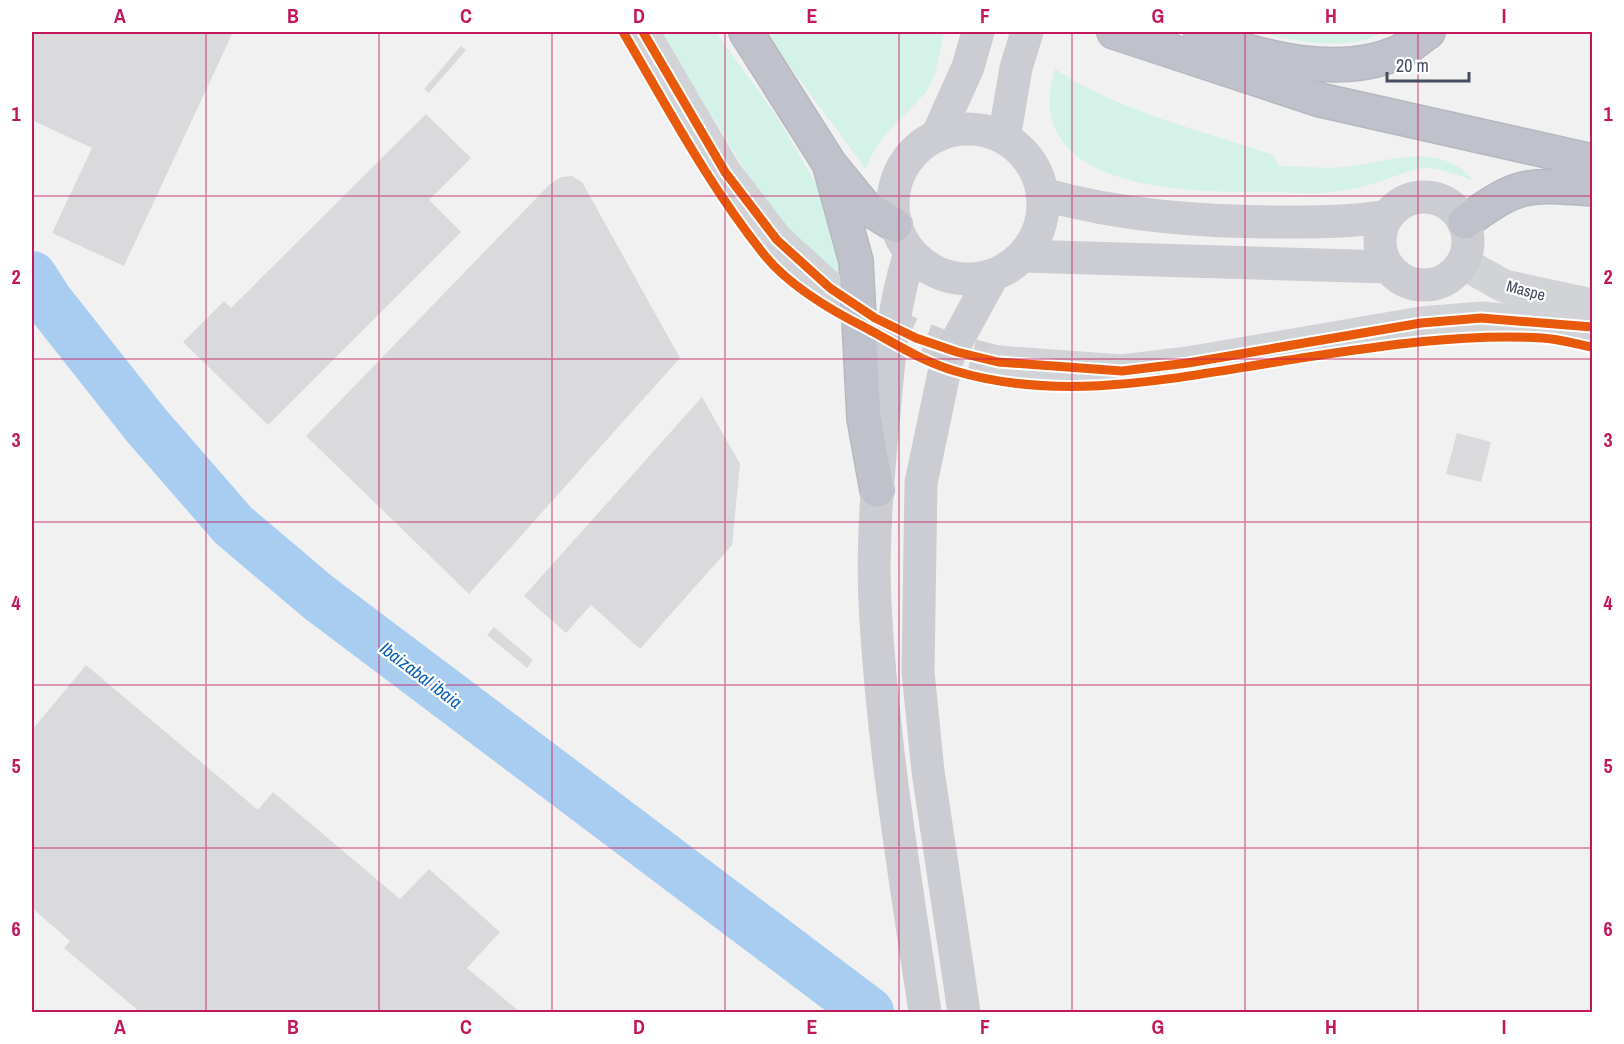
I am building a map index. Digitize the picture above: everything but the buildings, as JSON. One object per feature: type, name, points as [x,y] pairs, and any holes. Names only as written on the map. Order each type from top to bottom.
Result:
[{"type":"highway","points":[[746,32],[829,163],[864,206],[903,239]]},
{"type":"highway","points":[[1114,32],[1320,100],[1538,151],[1593,160]]},
{"type":"highway","points":[[1186,32],[1233,48],[1305,63],[1356,63],[1398,53],[1428,32]]},
{"type":"highway","points":[[829,163],[856,261],[864,418],[877,490]]},
{"type":"highway","points":[[1465,222],[1498,198],[1520,188],[1547,186],[1593,189]]},
{"type":"main road","points":[[937,136],[968,67],[978,32]]},
{"type":"main road","points":[[1004,138],[1016,68],[1027,32]]},
{"type":"main road","points":[[903,239],[927,267],[948,277],[971,279],[993,275],[1022,256],[1035,238],[1042,217],[1042,194],[1036,172],[1022,153],[1004,138],[982,131],[959,129],[937,136],[919,147],[900,173],[892,204],[903,239],[877,490],[875,603],[890,767],[925,1012]]},
{"type":"main road","points":[[1042,194],[1132,215],[1235,222],[1355,222],[1388,216]]},
{"type":"main road","points":[[1434,198],[1457,211],[1465,222],[1469,236],[1468,250],[1463,263],[1445,281],[1420,286],[1408,283],[1388,267],[1380,242],[1388,216],[1396,207],[1408,200],[1434,198]]},
{"type":"main road","points":[[1022,256],[1388,267]]},
{"type":"main road","points":[[964,1012],[939,842],[918,672],[921,483],[947,359],[993,275]]},
{"type":"street","points":[[644,32],[725,172],[777,240],[830,288]]},
{"type":"street","name":"Maspe","points":[[1463,263],[1504,286],[1593,304]]},
{"type":"street","points":[[998,362],[1122,371],[1188,363],[1421,323],[1481,318],[1593,327]]},
{"type":"green space","points":[[661,32],[716,32],[775,114],[824,197],[837,233],[841,279],[795,237],[757,190]]},
{"type":"green space","points":[[764,32],[944,32],[938,64],[929,87],[884,137],[866,169]]},
{"type":"green space","points":[[1253,32],[1383,32],[1368,39],[1336,44],[1302,41]]},
{"type":"green space","points":[[1055,69],[1080,84],[1134,109],[1273,155],[1279,166],[1337,168],[1395,158],[1429,157],[1445,160],[1460,168],[1473,180],[1440,170],[1424,168],[1354,189],[1307,193],[1194,190],[1154,185],[1117,176],[1084,161],[1061,139],[1050,109]]},
{"type":"waterway","name":"Ibaizabal ibaia","points":[[32,276],[48,301],[146,425],[233,525],[318,597],[869,1012]]},
{"type":"tunnel","points":[[839,294],[915,336],[998,362]]},
{"type":"cycle path","points":[[623,32],[708,176],[746,231],[776,268],[827,307],[910,352],[955,371],[995,380],[1036,385],[1077,386],[1159,380],[1346,351],[1444,340],[1542,338],[1592,347]]},
{"type":"cycle path","points":[[643,32],[725,172],[777,240],[830,288],[875,318],[916,338],[957,352],[998,362],[1122,371],[1188,363],[1421,323],[1481,318],[1592,327]]}]
